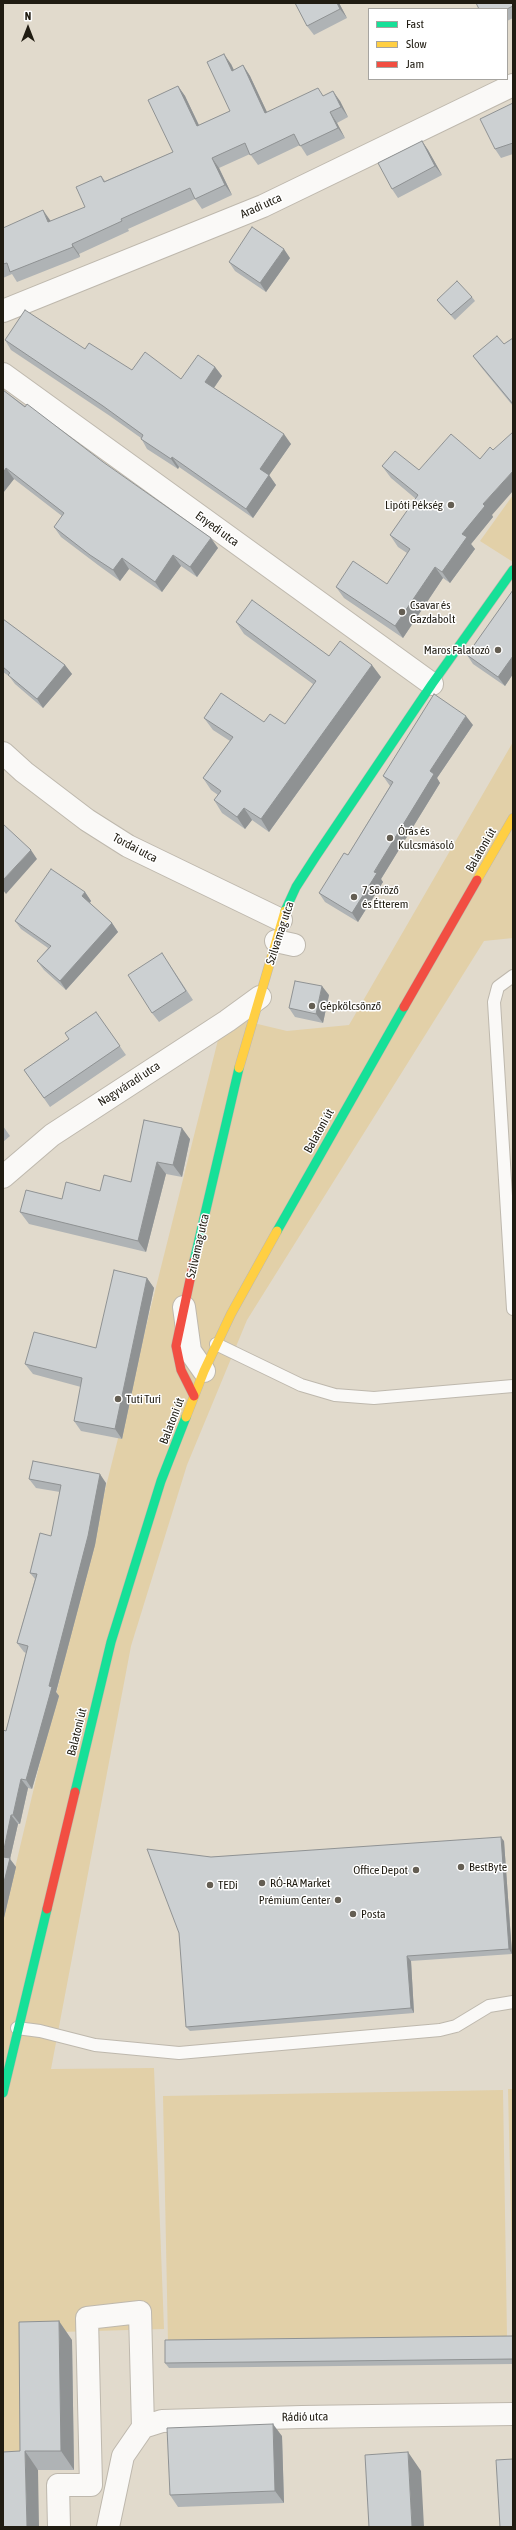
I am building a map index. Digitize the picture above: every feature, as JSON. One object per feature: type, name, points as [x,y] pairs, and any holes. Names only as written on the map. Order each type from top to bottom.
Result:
[{"type":"main road","name":"Szilvamag utca","points":[[194,1396],[181,1370],[176,1346],[240,1067],[260,997],[285,943],[282,920],[296,887],[432,684],[513,570]]},
{"type":"main road","name":"Balatoni út","points":[[3,2093],[17,2028],[111,1642],[161,1481],[204,1371],[216,1344],[347,1106],[513,818]]},
{"type":"street","name":"Aradi utca","points":[[3,311],[263,206],[513,85]]},
{"type":"street","name":"Enyedi utca","points":[[3,374],[432,684]]},
{"type":"street","name":"Tordai utca","points":[[3,753],[24,772],[87,820],[128,846],[282,920]]},
{"type":"street","name":"Nagyváradi utca","points":[[3,1177],[52,1135],[227,1021],[260,997]]},
{"type":"street","name":"Szilvamag utca","points":[[184,1306],[190,1351],[204,1371]]},
{"type":"street","points":[[58,2527],[58,2485],[91,2485],[87,2318],[140,2312],[143,2427],[133,2438],[120,2464],[108,2527]]},
{"type":"street","name":"Rádió utca","points":[[143,2427],[168,2420],[513,2414]]},
{"type":"street","points":[[90,2473],[120,2464]]},
{"type":"lane","points":[[513,976],[498,987],[494,1002],[513,1309]]},
{"type":"lane","points":[[216,1344],[301,1385],[335,1394],[374,1398],[513,1386]]},
{"type":"lane","points":[[17,2028],[40,2031],[95,2045],[179,2053],[440,2030],[456,2026],[489,2006],[513,2002]]},
{"type":"shaded area","points":[[513,495],[513,562],[480,541]]},
{"type":"shaded area","points":[[513,742],[513,938],[484,941],[247,1320],[187,1465],[131,1646],[51,2069],[154,2068],[164,2329],[25,2333],[26,2463],[3,2464],[3,1919],[92,1542],[224,1016],[287,1031],[349,1025]]},
{"type":"shaded area","points":[[508,2089],[513,2089],[513,2302]]},
{"type":"shaded area","points":[[503,2090],[507,2336],[168,2343],[163,2096]]},
{"type":"building","points":[[295,3],[337,3],[340,9],[307,26]]},
{"type":"building","points":[[476,3],[513,3],[513,6],[508,8],[478,8]]},
{"type":"building","points":[[224,54],[232,71],[243,65],[265,113],[318,88],[323,96],[333,91],[341,107],[330,112],[338,128],[300,146],[294,134],[250,155],[245,143],[212,158],[225,185],[195,199],[190,188],[121,219],[122,221],[72,244],[73,247],[10,272],[7,263],[3,264],[3,228],[43,210],[48,222],[85,207],[76,187],[101,176],[104,182],[173,152],[148,100],[178,86],[197,126],[230,111],[207,62]]},
{"type":"building","points":[[513,103],[513,143],[495,149],[480,119]]},
{"type":"building","points":[[422,141],[435,166],[392,189],[378,163]]},
{"type":"building","points":[[252,227],[284,249],[260,283],[229,262]]},
{"type":"building","points":[[457,281],[472,297],[451,315],[437,300]]},
{"type":"building","points":[[25,310],[85,349],[89,343],[132,370],[145,352],[181,379],[198,355],[215,367],[205,382],[284,434],[260,469],[269,475],[246,509],[172,457],[171,459],[141,439],[143,435],[103,406],[5,340]]},
{"type":"building","points":[[497,336],[504,344],[513,338],[513,404],[473,356]]},
{"type":"building","points":[[3,390],[25,407],[27,404],[103,462],[211,538],[190,567],[173,555],[155,582],[122,558],[113,570],[90,555],[54,527],[64,513],[6,468],[3,473]]},
{"type":"building","points":[[513,432],[513,471],[483,504],[485,506],[462,534],[467,537],[442,572],[435,567],[395,626],[336,587],[353,561],[387,584],[410,549],[390,535],[418,495],[382,466],[395,451],[419,470],[451,434],[480,459],[490,447],[493,450]]},
{"type":"building","points":[[513,590],[513,656],[498,677],[467,655]]},
{"type":"building","points":[[252,600],[329,656],[340,641],[372,665],[261,819],[244,808],[237,817],[214,800],[221,791],[203,778],[233,737],[204,718],[221,693],[264,722],[270,714],[285,724],[316,681],[236,622]]},
{"type":"building","points":[[3,619],[65,665],[37,699],[8,675],[10,673],[3,667]]},
{"type":"building","points":[[434,694],[466,716],[430,771],[434,774],[374,872],[377,873],[352,913],[319,893],[344,853],[348,855],[393,782],[383,776]]},
{"type":"building","points":[[3,824],[31,850],[3,880]]},
{"type":"building","points":[[51,869],[85,892],[82,896],[112,923],[60,981],[37,961],[51,946],[15,921]]},
{"type":"building","points":[[162,953],[186,991],[152,1013],[128,975]]},
{"type":"building","points":[[295,981],[322,986],[316,1014],[289,1008]]},
{"type":"building","points":[[96,1012],[120,1046],[44,1098],[24,1070],[69,1039],[65,1033]]},
{"type":"building","points":[[144,1120],[182,1128],[173,1165],[157,1162],[138,1241],[20,1212],[26,1190],[62,1199],[66,1182],[100,1191],[104,1175],[131,1182]]},
{"type":"building","points":[[114,1270],[147,1278],[115,1429],[74,1421],[82,1378],[25,1364],[34,1332],[96,1348]]},
{"type":"building","points":[[33,1461],[100,1474],[88,1536],[49,1686],[52,1687],[26,1780],[21,1779],[13,1815],[11,1815],[3,1854],[3,1730],[6,1731],[28,1646],[17,1643],[37,1574],[30,1573],[40,1533],[51,1536],[61,1485],[29,1479]]},
{"type":"building","name":"Prémium Center","points":[[501,1837],[509,1949],[407,1956],[411,2008],[186,2027],[179,1933],[147,1849],[211,1857]]},
{"type":"building","points":[[3,1857],[10,1858],[3,1886]]},
{"type":"building","points":[[59,2321],[61,2451],[25,2451],[27,2527],[3,2527],[3,2452],[20,2451],[19,2322]]},
{"type":"building","points":[[513,2336],[513,2359],[165,2363],[165,2340]]},
{"type":"building","points":[[273,2424],[275,2491],[170,2495],[167,2428]]},
{"type":"building","points":[[408,2452],[412,2527],[369,2527],[365,2455]]},
{"type":"building","points":[[513,2459],[513,2527],[500,2527],[496,2460]]},
{"type":"traffic: fast","points":[[285,911],[296,887],[316,856],[432,684],[513,570]]},
{"type":"traffic: fast","points":[[277,1231],[404,1007]]},
{"type":"traffic: fast","points":[[194,1261],[239,1068]]},
{"type":"traffic: fast","points":[[75,1792],[111,1642],[161,1481],[186,1417]]},
{"type":"traffic: fast","points":[[3,2093],[47,1909]]},
{"type":"traffic: slow","points":[[477,880],[513,818]]},
{"type":"traffic: slow","points":[[239,1068],[285,911]]},
{"type":"traffic: slow","points":[[186,1417],[204,1371],[231,1314],[277,1231]]},
{"type":"traffic: jam","points":[[404,1007],[477,880]]},
{"type":"traffic: jam","points":[[194,1261],[176,1346],[181,1370],[194,1396]]},
{"type":"traffic: jam","points":[[47,1909],[75,1792]]},
{"type":"place","name":"Lipóti Pékség","points":[[451,505]]},
{"type":"place","name":"Csavar és Gazdabolt","points":[[402,612]]},
{"type":"place","name":"Maros Falatozó","points":[[498,650]]},
{"type":"place","name":"Órás és Kulcsmásoló","points":[[390,838]]},
{"type":"place","name":"7 Söröző és Étterem","points":[[354,897]]},
{"type":"place","name":"Gépkölcsönző","points":[[312,1006]]},
{"type":"place","name":"Tuti Turi","points":[[118,1399]]},
{"type":"place","name":"BestByte","points":[[461,1867]]},
{"type":"place","name":"Office Depot","points":[[416,1870]]},
{"type":"place","name":"RÓ-RA Market","points":[[262,1883]]},
{"type":"place","name":"TEDi","points":[[210,1885]]},
{"type":"place","name":"Prémium Center","points":[[338,1900]]},
{"type":"place","name":"Posta","points":[[353,1914]]}]
